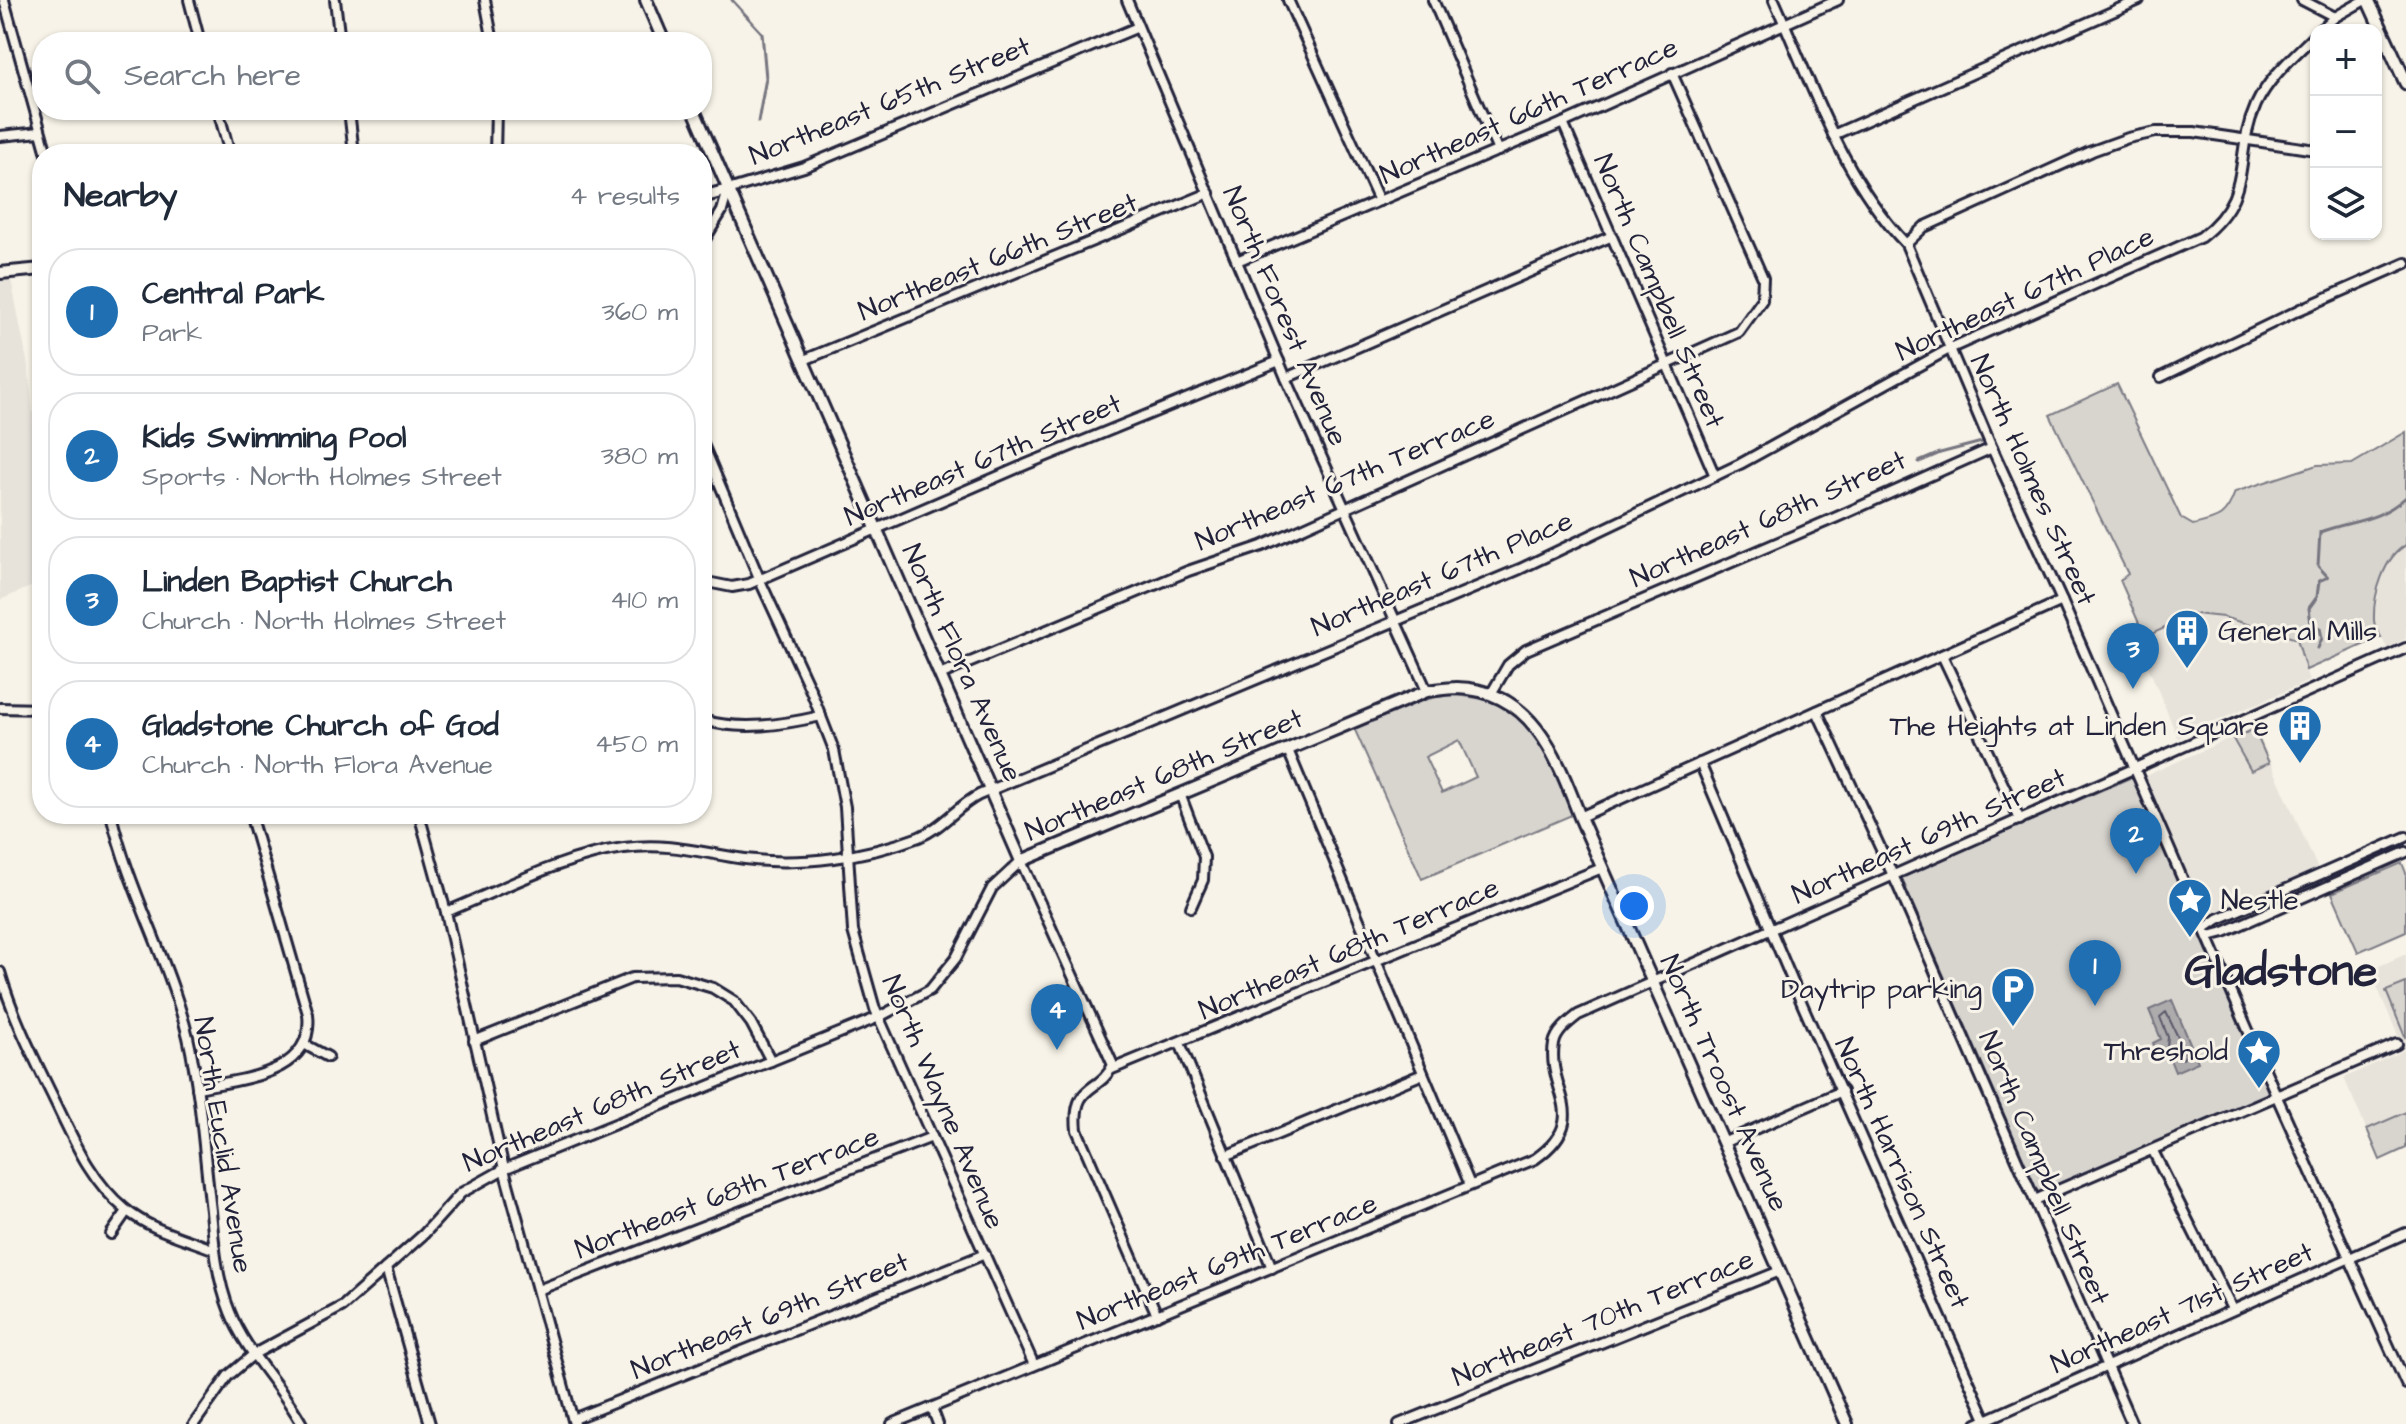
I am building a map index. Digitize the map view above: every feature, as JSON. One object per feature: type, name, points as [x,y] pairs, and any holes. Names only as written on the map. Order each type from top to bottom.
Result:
[{"type":"main road","points":[[2367,0],[2406,83]]},
{"type":"street","points":[[4,0],[32,103]]},
{"type":"street","points":[[189,0],[197,32]]},
{"type":"street","points":[[335,0],[339,32]]},
{"type":"street","points":[[485,0],[491,32]]},
{"type":"street","points":[[646,0],[660,32]]},
{"type":"street","name":"North Forest Avenue","points":[[1127,0],[1286,378],[1427,691]]},
{"type":"street","points":[[1288,0],[1379,201]]},
{"type":"street","points":[[1433,0],[1498,151]]},
{"type":"street","name":"North Holmes Street","points":[[1774,0],[1856,180],[1906,244],[1992,448],[2406,1384]]},
{"type":"street","name":"Northeast 66th Terrace","points":[[1237,261],[1563,123],[1838,0]]},
{"type":"street","points":[[1833,135],[2139,0]]},
{"type":"street","points":[[2302,0],[2335,17]]},
{"type":"street","name":"Northeast 67th Place","points":[[2327,24],[2367,0]]},
{"type":"street","name":"Northeast 65th Street","points":[[712,194],[804,167],[1138,27]]},
{"type":"street","name":"Northeast 67th Place","points":[[446,912],[561,865],[625,848],[671,846],[746,859],[790,862],[848,855],[919,837],[969,800],[1520,569],[1715,476],[1951,348],[2201,237],[2219,224],[2237,193],[2251,120],[2261,95],[2310,40]]},
{"type":"street","name":"Northeast 67th Terrace","points":[[942,674],[1188,571],[1262,546],[1734,336],[1757,311],[1762,300],[1763,278],[1672,73]]},
{"type":"street","points":[[37,120],[44,144]]},
{"type":"street","points":[[221,120],[227,144]]},
{"type":"street","points":[[350,120],[353,144]]},
{"type":"street","points":[[495,144],[496,120]]},
{"type":"street","name":"North Flora Avenue","points":[[698,120],[708,144]]},
{"type":"street","name":"North Campbell Street","points":[[1563,123],[1715,476]]},
{"type":"street","points":[[1906,244],[1924,227],[2092,151],[2128,138],[2175,131],[2310,149]]},
{"type":"street","points":[[0,136],[40,132]]},
{"type":"street","name":"North Flora Avenue","points":[[712,152],[1113,1065],[1112,1069]]},
{"type":"street","points":[[712,228],[722,211],[728,190]]},
{"type":"street","name":"Northeast 66th Street","points":[[804,360],[1209,193]]},
{"type":"street","points":[[1286,378],[1610,237]]},
{"type":"street","points":[[2161,377],[2299,310],[2406,263]]},
{"type":"street","points":[[0,273],[32,270]]},
{"type":"street","name":"Northeast 67th Street","points":[[712,583],[738,587],[1279,361]]},
{"type":"street","name":"Northeast 68th Street","points":[[194,1424],[228,1376],[254,1354],[343,1306],[424,1234],[461,1193],[504,1169],[879,1017],[930,990],[956,958],[992,888],[1021,861],[1427,691],[1458,688],[1491,694],[1508,665],[1526,650],[1992,448]]},
{"type":"street","name":"North Wayne Avenue","points":[[712,465],[821,716],[839,768],[853,931],[866,984],[1034,1365]]},
{"type":"street","points":[[1580,817],[2062,601]]},
{"type":"street","name":"Northeast 69th Street","points":[[1563,1123],[1564,1105],[1555,1040],[1578,1015],[2406,648]]},
{"type":"street","points":[[1942,655],[2020,820]]},
{"type":"street","name":"North Troost Avenue","points":[[1491,694],[1509,702],[1542,734],[1557,760],[1847,1424]]},
{"type":"street","points":[[0,708],[32,709]]},
{"type":"street","name":"North Campbell Street","points":[[1817,711],[1893,875],[2132,1424]]},
{"type":"street","points":[[712,722],[751,726],[821,716]]},
{"type":"street","points":[[1288,750],[1470,1185]]},
{"type":"street","name":"North Harrison Street","points":[[1700,763],[1987,1422]]},
{"type":"street","points":[[1180,794],[1204,857],[1203,880],[1191,907]]},
{"type":"street","name":"North Euclid Avenue","points":[[114,824],[122,855],[180,1008],[197,1088],[215,1250],[230,1312],[254,1354],[302,1424]]},
{"type":"street","points":[[197,1088],[271,1071],[294,1059],[308,1033],[308,1014],[253,824]]},
{"type":"street","points":[[422,824],[446,912],[504,1169],[573,1422]]},
{"type":"street","points":[[2207,932],[2218,919],[2406,837]]},
{"type":"street","points":[[2207,932],[2224,932],[2406,852]]},
{"type":"street","name":"Northeast 68th Terrace","points":[[1112,1069],[1602,868]]},
{"type":"street","points":[[0,972],[16,1020],[81,1154],[108,1193],[127,1211],[161,1229],[215,1250]]},
{"type":"street","points":[[474,1041],[632,978],[676,977],[700,983],[734,1001],[751,1023],[771,1061]]},
{"type":"street","points":[[1180,1043],[1272,1268]]},
{"type":"street","points":[[304,1044],[328,1057]]},
{"type":"street","points":[[2035,1200],[2397,1044]]},
{"type":"street","points":[[1112,1069],[1079,1101],[1077,1130],[1157,1315]]},
{"type":"street","points":[[1225,1156],[1423,1074]]},
{"type":"street","points":[[1725,1142],[1842,1091]]},
{"type":"street","name":"Northeast 69th Terrace","points":[[892,1424],[1535,1159],[1550,1146],[1563,1123]]},
{"type":"street","name":"Northeast 68th Terrace","points":[[538,1290],[932,1137]]},
{"type":"street","points":[[2153,1151],[2232,1309]]},
{"type":"street","points":[[111,1234],[127,1211]]},
{"type":"street","name":"Northeast 71st Street","points":[[1977,1424],[2406,1233]]},
{"type":"street","name":"Northeast 69th Street","points":[[573,1422],[985,1254]]},
{"type":"street","points":[[386,1268],[430,1424]]},
{"type":"street","name":"Northeast 70th Terrace","points":[[1399,1424],[1780,1271]]},
{"type":"street","points":[[932,1408],[938,1424]]},
{"type":"shaded area","points":[[11,279],[29,371],[32,405],[32,586],[0,600],[0,280]]},
{"type":"shaded area","points":[[2117,384],[2181,518],[2193,525],[2220,516],[2235,492],[2317,465],[2352,464],[2406,432],[2406,545],[2386,567],[2375,599],[2375,627],[2381,637],[2306,670],[2297,639],[2223,617],[2195,614],[2145,637],[2120,580],[2128,574],[2050,415]]},
{"type":"shaded area","points":[[2406,545],[2406,639],[2387,648],[2373,622],[2381,578],[2397,550]]},
{"type":"shaded area","points":[[2195,614],[2223,617],[2297,640],[2309,681],[2178,738],[2137,640]]},
{"type":"shaded area","points":[[1458,695],[1489,701],[1521,720],[1543,748],[1574,814],[1422,879],[1354,728],[1405,706]],"holes":[[[1459,740],[1476,777],[1442,793],[1425,757]]]},
{"type":"shaded area","points":[[2255,727],[2318,869],[2210,917],[2204,914],[2145,776]]},
{"type":"shaded area","points":[[2254,729],[2269,763],[2251,771],[2233,739]]},
{"type":"shaded area","points":[[2132,777],[2269,1094],[2039,1195],[1901,877]]},
{"type":"shaded area","points":[[2406,841],[2406,848],[2326,881],[2325,876]]},
{"type":"shaded area","points":[[2402,863],[2406,873],[2406,931],[2358,952],[2332,893]]},
{"type":"shaded area","points":[[2406,954],[2406,1148],[2380,1160],[2344,1078],[2404,1050],[2370,970]]},
{"type":"shaded area","points":[[2406,983],[2406,1036],[2405,1037],[2386,991]]},
{"type":"shaded area","points":[[2406,1112],[2406,1148],[2380,1160],[2367,1129]]},
{"type":"water","points":[[2172,1000],[2198,1062],[2175,1072],[2169,1057],[2160,1060],[2153,1043],[2161,1039],[2149,1010]]},
{"type":"waterway","points":[[732,0],[762,33],[766,78],[758,122]]},
{"type":"waterway","points":[[1919,462],[1982,442]]},
{"type":"waterway","points":[[2318,648],[2322,638],[2320,628],[2311,624],[2309,608],[2317,597],[2319,581],[2328,577],[2318,566],[2320,532],[2375,516],[2406,497]]},
{"type":"place","name":"General Mills","points":[[2187,670]]},
{"type":"place","name":"Linden Baptist Church","points":[[2133,689]]},
{"type":"place","name":"The Heights at Linden Square","points":[[2300,765]]},
{"type":"place","name":"Kids Swimming Pool","points":[[2136,874]]},
{"type":"place","name":"Nestle","points":[[2190,939]]},
{"type":"place","name":"Central Park","points":[[2095,1006]]},
{"type":"place","name":"Daytrip parking","points":[[2013,1028]]},
{"type":"place","name":"Gladstone Church of God","points":[[1057,1050]]},
{"type":"place","name":"Threshold","points":[[2259,1090]]},
{"type":"district","name":"Gladstone","points":[[2281,972]]}]
